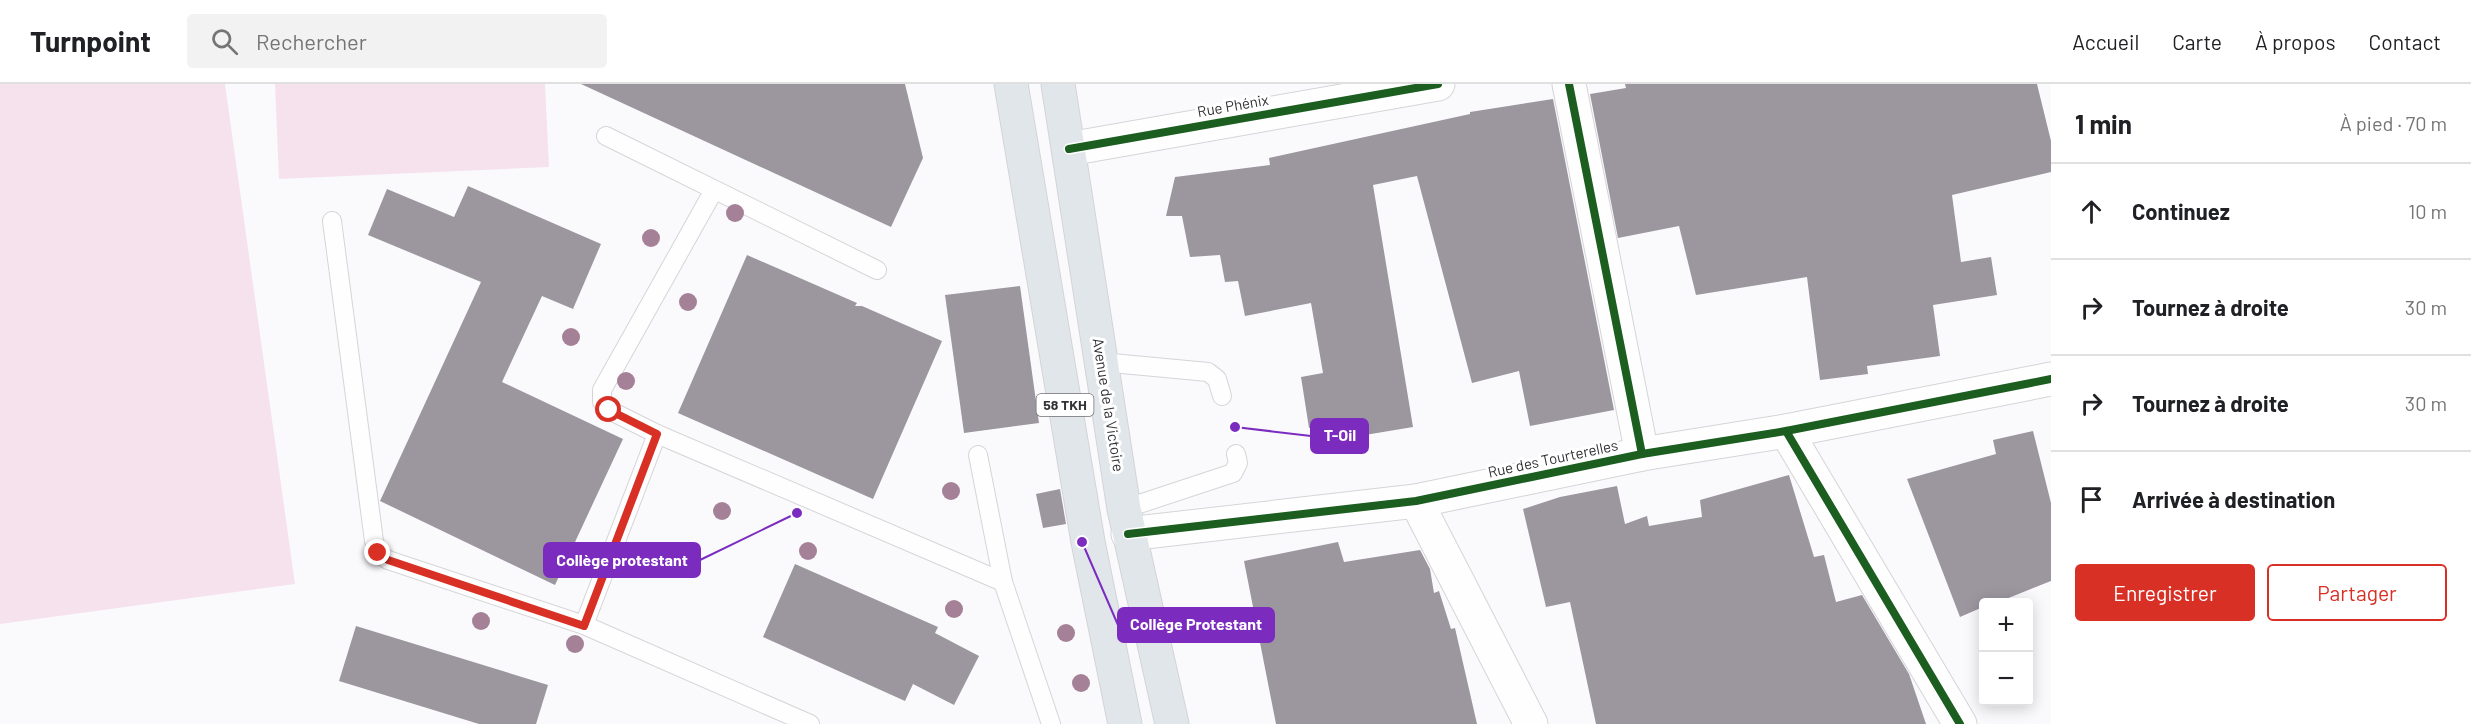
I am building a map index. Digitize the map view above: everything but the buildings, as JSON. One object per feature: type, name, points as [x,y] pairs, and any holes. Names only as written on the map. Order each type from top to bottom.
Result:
[{"type":"highway","name":"58 TKH","points":[[1011,84],[1088,542],[1125,724]]},
{"type":"highway","name":"Avenue de la Victoire","points":[[1058,84],[1126,522],[1172,724]]},
{"type":"street","name":"Rue Phénix","points":[[1069,149],[1438,84]]},
{"type":"street","points":[[1569,84],[1642,454]]},
{"type":"street","name":"Rue des Tourterelles","points":[[1126,522],[1416,501],[1642,454],[1786,430],[2051,379]]},
{"type":"street","points":[[1786,430],[1960,724]]},
{"type":"street","points":[[1416,501],[1532,724]]},
{"type":"lane","points":[[606,136],[877,270]]},
{"type":"lane","points":[[714,190],[602,390],[602,402],[609,410],[657,434],[1003,582]]},
{"type":"lane","points":[[332,221],[374,541],[378,553],[388,560],[584,626],[810,724]]},
{"type":"lane","points":[[1101,362],[1208,372],[1217,379],[1222,396]]},
{"type":"lane","points":[[584,626],[657,434]]},
{"type":"lane","points":[[1126,522],[1233,473],[1238,463],[1236,454]]},
{"type":"lane","points":[[978,455],[1003,582],[1051,724]]},
{"type":"shaded area","points":[[0,84],[225,84],[295,584],[0,624]]},
{"type":"shaded area","points":[[275,84],[545,84],[549,167],[279,179]]},
{"type":"cycle path","points":[[1069,149],[1438,84]]},
{"type":"cycle path","points":[[1569,84],[1642,454]]},
{"type":"cycle path","points":[[1128,534],[1416,501],[1642,454],[1786,431],[2051,379]]},
{"type":"cycle path","points":[[1786,431],[1960,724]]},
{"type":"place","name":"T-Oil","points":[[1235,427]]},
{"type":"place","name":"Collège protestant","points":[[797,513]]},
{"type":"place","name":"Collège Protestant","points":[[1082,542]]},
{"type":"route","points":[[378,553],[388,560],[584,626],[657,434],[609,410]]}]
